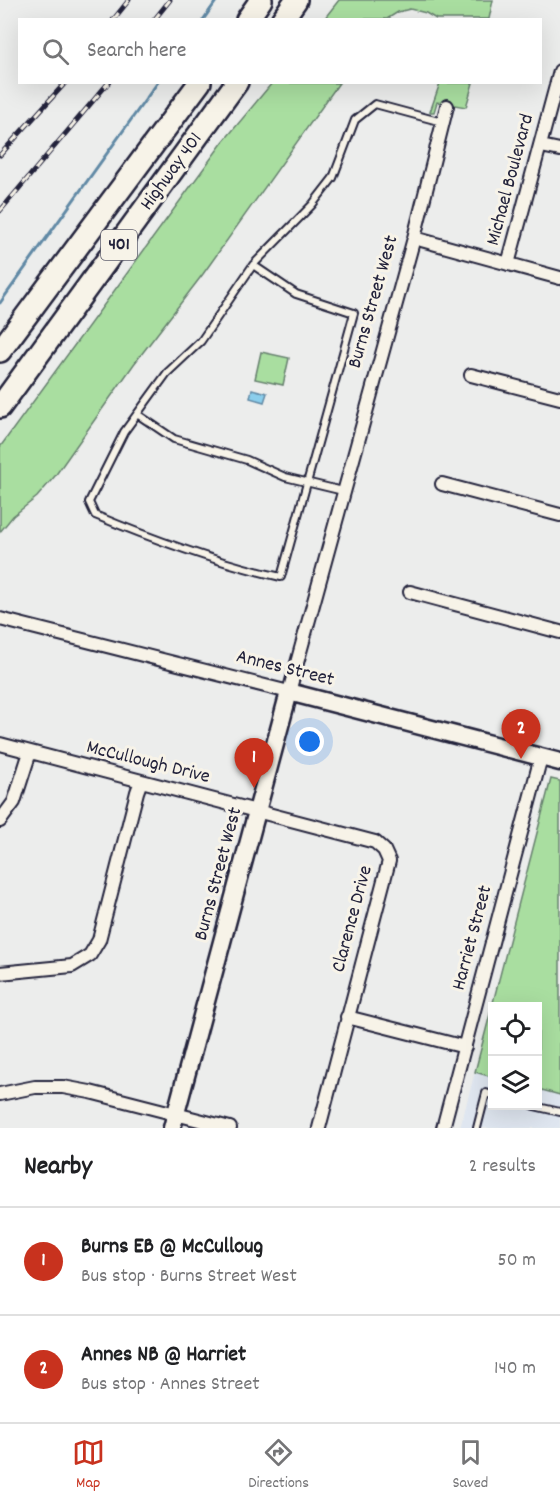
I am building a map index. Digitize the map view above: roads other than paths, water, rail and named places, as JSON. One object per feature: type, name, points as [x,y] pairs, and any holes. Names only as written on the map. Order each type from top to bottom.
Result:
[{"type":"highway","points":[[248,18],[261,0]]},
{"type":"highway","points":[[283,18],[296,0]]},
{"type":"highway","name":"Highway 401","points":[[0,351],[199,84]]},
{"type":"highway","name":"Highway 401","points":[[0,407],[236,84]]},
{"type":"street","name":"Michael Boulevard","points":[[508,264],[560,71]]},
{"type":"street","name":"Burns Street West","points":[[174,1121],[343,491],[414,238],[447,106]]},
{"type":"street","points":[[541,146],[560,150]]},
{"type":"street","name":"Michael Boulevard","points":[[414,238],[560,278]]},
{"type":"street","points":[[471,375],[560,399]]},
{"type":"street","points":[[442,484],[560,515]]},
{"type":"street","points":[[410,592],[560,632]]},
{"type":"street","name":"Annes Street","points":[[0,619],[560,762]]},
{"type":"street","name":"McCullough Drive","points":[[0,744],[258,810]]},
{"type":"street","points":[[0,822],[14,802],[30,752]]},
{"type":"street","name":"Harriet Street","points":[[446,1127],[541,757]]},
{"type":"street","points":[[0,973],[72,966],[90,955],[99,940],[141,781]]},
{"type":"street","name":"Clarence Drive","points":[[258,810],[375,842],[384,850],[389,861],[319,1128]]},
{"type":"street","points":[[347,1017],[465,1047]]},
{"type":"street","points":[[0,1094],[35,1087],[63,1087],[174,1121],[230,1128]]},
{"type":"lane","name":"Burns Street West","points":[[253,265],[296,294],[354,313],[281,577],[246,569],[131,530],[95,514],[89,502],[124,432],[167,373],[201,341],[253,265],[312,205],[333,178],[355,120],[375,104],[442,122]]},
{"type":"lane","points":[[137,414],[174,439],[247,460],[268,471],[343,491]]},
{"type":"lane","points":[[477,1128],[486,1093],[488,1094]]},
{"type":"lane","points":[[542,1108],[560,1112]]},
{"type":"water","points":[[252,389],[267,393],[264,402],[250,398]]},
{"type":"waterway","points":[[204,18],[217,0]]},
{"type":"waterway","points":[[0,303],[157,84]]},
{"type":"railway","points":[[115,18],[129,0]]},
{"type":"railway","points":[[156,18],[170,0]]},
{"type":"railway","points":[[0,155],[64,84]]},
{"type":"railway","points":[[0,211],[107,84]]},
{"type":"place","name":"Annes NB @ Harriet","points":[[521,759]]},
{"type":"place","name":"Burns EB @ McCulloug","points":[[254,788]]}]
